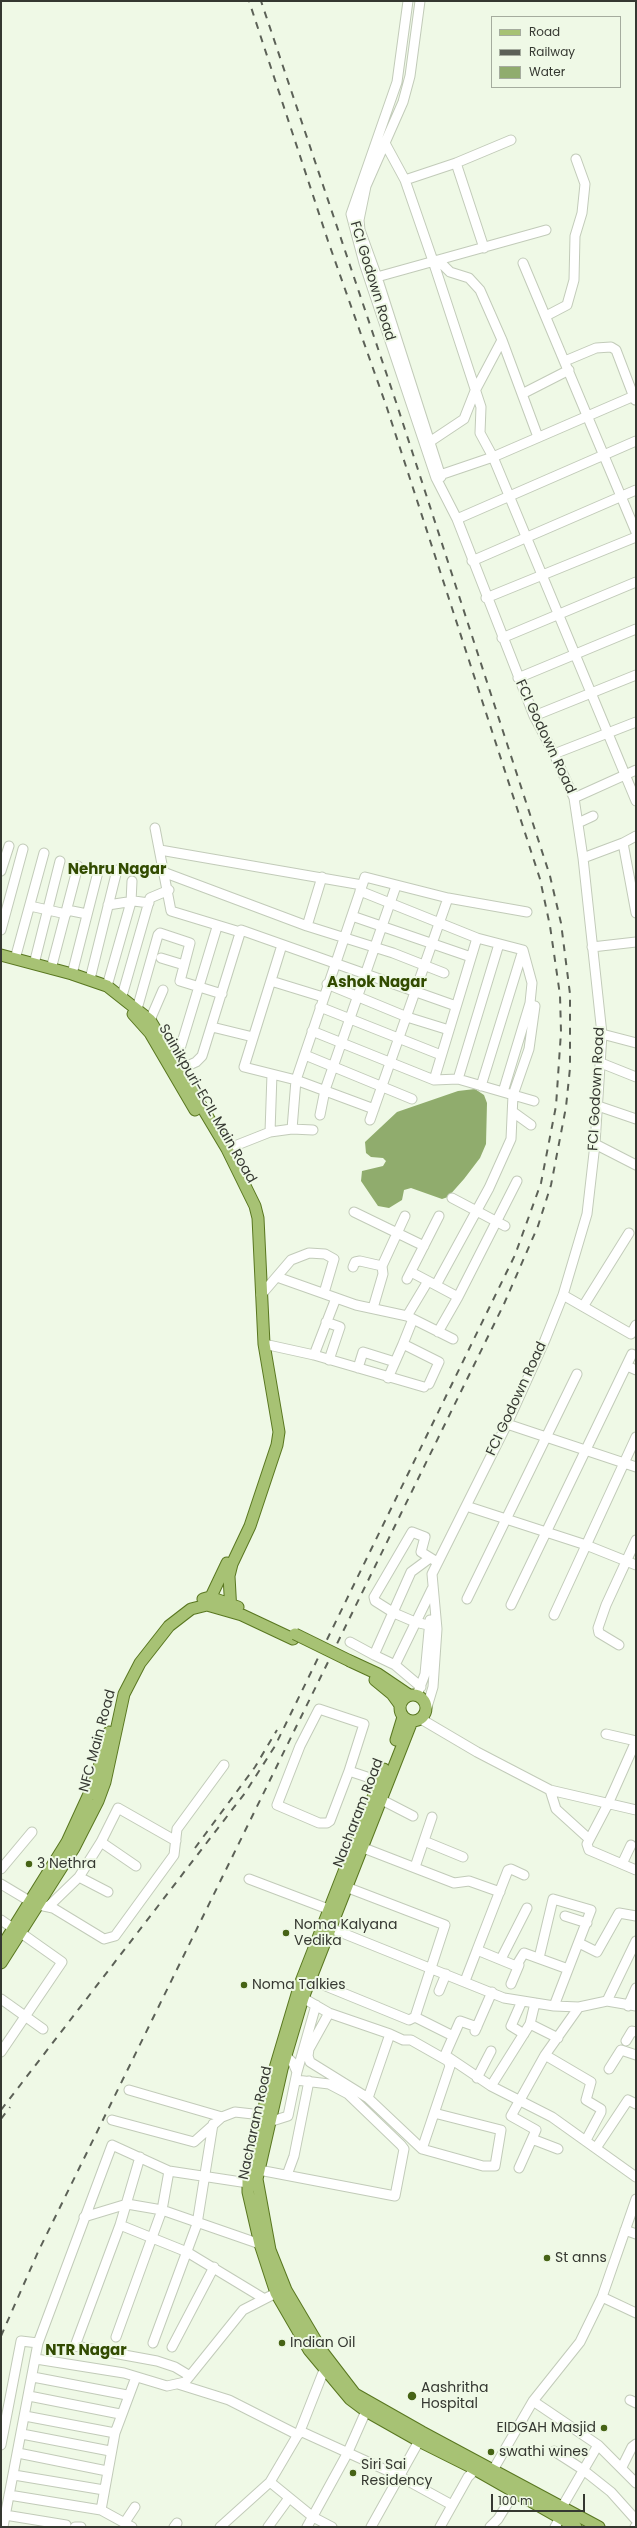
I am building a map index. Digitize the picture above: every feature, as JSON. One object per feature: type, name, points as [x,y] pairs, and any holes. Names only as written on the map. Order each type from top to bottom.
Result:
[{"type":"main road","name":"Sainikpuri-ECIL Main Road","points":[[1,955],[90,979],[107,986],[122,996],[150,1020],[222,1153],[253,1220],[257,1343],[273,1435],[271,1450],[244,1524],[219,1582],[208,1601]]},
{"type":"main road","name":"Sainikpuri-ECIL Main Road","points":[[1,962],[69,979],[101,990],[119,1001],[138,1018],[176,1067],[227,1150],[249,1192],[258,1218],[260,1295],[264,1344],[278,1421],[277,1444],[250,1526],[232,1564],[229,1588],[232,1608]]},
{"type":"main road","points":[[208,1601],[232,1608],[349,1663],[378,1674],[416,1692],[423,1698],[427,1707]]},
{"type":"main road","name":"NFC Main Road","points":[[1,1948],[39,1905],[93,1786],[116,1701],[133,1661],[148,1640],[178,1611],[190,1603],[208,1601]]},
{"type":"main road","points":[[349,1663],[384,1687],[412,1719]]},
{"type":"main road","points":[[400,1705],[403,1699],[416,1692]]},
{"type":"main road","name":"Nacharam Road","points":[[260,2222],[258,2186],[265,2118],[286,2056],[303,1998],[311,1980],[327,1926],[328,1909],[382,1781],[412,1719],[427,1707]]},
{"type":"main road","name":"Nacharam Road","points":[[382,1781],[380,1799],[362,1847],[346,1887],[327,1926],[290,2013],[248,2183],[260,2222],[276,2293],[309,2350],[324,2370],[350,2399],[366,2411],[381,2414],[493,2470],[559,2517],[599,2527]]},
{"type":"main road","name":"NFC Main Road","points":[[1,1963],[17,1931]]},
{"type":"main road","name":"Nacharam Road","points":[[264,2243],[286,2290],[322,2350],[355,2394],[419,2441],[475,2470],[576,2527]]},
{"type":"street","name":"FCI Godown Road","points":[[408,1],[397,82],[351,214],[355,234],[431,441],[442,488]]},
{"type":"street","name":"FCI Godown Road","points":[[420,1],[410,76],[403,102],[386,145],[366,186],[359,212],[360,230],[377,277],[387,320],[431,465],[457,519],[486,598],[534,716],[554,754],[574,798],[584,858],[602,1034],[595,1144],[587,1214],[564,1295],[507,1424],[466,1506],[433,1560],[432,1574],[434,1613],[437,1629],[435,1667],[431,1694],[427,1707]]},
{"type":"street","points":[[405,180],[456,163],[511,140]]},
{"type":"street","points":[[386,145],[405,180],[436,261],[481,407],[480,433],[493,457],[636,801]]},
{"type":"street","points":[[546,316],[567,305],[574,280],[575,236],[582,213],[585,184],[576,159]]},
{"type":"street","points":[[456,163],[484,248]]},
{"type":"street","points":[[377,277],[546,230]]},
{"type":"street","points":[[436,261],[450,272],[469,278],[476,284],[502,340],[538,437]]},
{"type":"street","points":[[523,263],[636,532]]},
{"type":"street","points":[[431,441],[464,419],[475,391],[502,340]]},
{"type":"street","points":[[440,475],[493,457],[587,416],[635,398],[616,350],[611,347],[596,348],[522,394]]},
{"type":"street","points":[[457,519],[636,441]]},
{"type":"street","points":[[472,561],[636,490]]},
{"type":"street","points":[[486,598],[636,537]]},
{"type":"street","points":[[502,638],[559,616],[636,582]]},
{"type":"street","points":[[518,678],[636,629]]},
{"type":"street","points":[[534,716],[592,694],[636,675]]},
{"type":"street","points":[[554,754],[636,722]]},
{"type":"street","points":[[574,798],[636,770]]},
{"type":"street","points":[[578,823],[594,816]]},
{"type":"street","points":[[155,828],[163,872],[169,890],[171,911],[217,927],[240,932],[245,930],[282,945],[415,993],[456,1006]]},
{"type":"street","points":[[584,858],[623,843],[636,836]]},
{"type":"street","points":[[623,843],[636,913]]},
{"type":"street","points":[[1,871],[9,846]]},
{"type":"street","points":[[1,930],[4,911],[23,849]]},
{"type":"street","points":[[160,850],[322,877],[361,888],[438,923],[477,938],[523,950]]},
{"type":"street","points":[[15,959],[44,853]]},
{"type":"street","points":[[34,964],[60,861]]},
{"type":"street","points":[[51,969],[78,866]]},
{"type":"street","points":[[90,979],[117,870]]},
{"type":"street","points":[[72,974],[98,872]]},
{"type":"street","points":[[163,872],[307,926],[375,947],[444,973]]},
{"type":"street","points":[[307,926],[322,877]]},
{"type":"street","points":[[292,1129],[296,1080],[334,963],[365,877],[448,898],[527,912]]},
{"type":"street","points":[[107,986],[131,902],[132,881]]},
{"type":"street","points":[[320,1115],[325,1090],[396,886]]},
{"type":"street","points":[[122,996],[150,898],[169,890]]},
{"type":"street","points":[[370,1120],[448,898]]},
{"type":"street","points":[[108,905],[131,902],[149,903]]},
{"type":"street","points":[[30,906],[48,910],[87,914]]},
{"type":"street","points":[[352,916],[471,957]]},
{"type":"street","points":[[176,1067],[217,927]]},
{"type":"street","points":[[176,1067],[196,1062],[202,1056],[240,932]]},
{"type":"street","points":[[137,1008],[159,933],[189,942],[180,980],[199,988],[222,994]]},
{"type":"street","points":[[434,1080],[477,938]]},
{"type":"street","points":[[592,947],[636,942]]},
{"type":"street","points":[[458,1079],[499,944]]},
{"type":"street","points":[[282,945],[244,1067],[296,1080],[374,1109]]},
{"type":"street","points":[[481,1086],[523,950]]},
{"type":"street","points":[[503,1092],[530,1003],[532,983],[523,950]]},
{"type":"street","points":[[161,958],[184,965]]},
{"type":"street","points":[[271,981],[323,997]]},
{"type":"street","points":[[327,984],[407,1017],[449,1030]]},
{"type":"street","points":[[150,1020],[163,990]]},
{"type":"street","points":[[388,1378],[402,1344],[410,1318],[476,1211],[511,1139],[510,1128],[513,1112],[513,1096],[529,1049],[535,1006]]},
{"type":"street","points":[[320,1007],[441,1055]]},
{"type":"street","points":[[212,1027],[253,1037]]},
{"type":"street","points":[[312,1031],[434,1080],[458,1079],[534,1102]]},
{"type":"street","points":[[602,1034],[636,1043]]},
{"type":"street","points":[[305,1055],[412,1099]]},
{"type":"street","points":[[600,1064],[636,1077]]},
{"type":"street","points":[[270,1132],[272,1074]]},
{"type":"street","points":[[598,1106],[636,1119]]},
{"type":"street","points":[[513,1112],[531,1125]]},
{"type":"street","points":[[227,1150],[270,1132],[292,1129],[313,1130]]},
{"type":"street","points":[[595,1144],[636,1165]]},
{"type":"street","points":[[438,1332],[458,1297],[517,1181]]},
{"type":"street","points":[[452,1198],[505,1226]]},
{"type":"street","points":[[354,1212],[424,1246]]},
{"type":"street","points":[[373,1308],[383,1274],[382,1266],[404,1216]]},
{"type":"street","points":[[439,1216],[409,1275],[432,1283],[458,1297]]},
{"type":"street","points":[[584,1305],[629,1233]]},
{"type":"street","points":[[260,1295],[291,1260],[309,1253],[325,1254],[334,1259],[324,1293]]},
{"type":"street","points":[[353,1267],[355,1262],[360,1261],[382,1266]]},
{"type":"street","points":[[277,1277],[336,1298],[410,1318],[453,1339]]},
{"type":"street","points":[[564,1295],[584,1305],[634,1335],[636,1325]]},
{"type":"street","points":[[314,1355],[336,1298]]},
{"type":"street","points":[[326,1322],[340,1327],[329,1360]]},
{"type":"street","points":[[264,1344],[314,1355],[388,1378],[427,1386],[439,1362],[402,1344]]},
{"type":"street","points":[[358,1368],[363,1352],[395,1362]]},
{"type":"street","points":[[510,1605],[632,1354]]},
{"type":"street","points":[[627,1366],[636,1370]]},
{"type":"street","points":[[467,1599],[577,1374]]},
{"type":"street","points":[[507,1424],[636,1468]]},
{"type":"street","points":[[554,1615],[636,1437]]},
{"type":"street","points":[[466,1506],[586,1545],[636,1565]]},
{"type":"street","points":[[374,1654],[394,1613],[411,1572],[433,1560],[421,1552],[425,1537],[412,1532],[374,1596],[375,1601],[394,1613],[415,1622],[428,1625]]},
{"type":"street","points":[[619,1645],[599,1633],[598,1628],[636,1540]]},
{"type":"street","points":[[395,1665],[433,1587]]},
{"type":"street","name":"FCI Godown Road","points":[[416,1692],[425,1674],[428,1625],[434,1613]]},
{"type":"street","points":[[350,1642],[395,1665],[416,1692]]},
{"type":"street","points":[[319,1709],[364,1724],[349,1771],[329,1822],[319,1823],[277,1805],[300,1746],[319,1709]]},
{"type":"street","points":[[412,1719],[550,1790],[636,1810]]},
{"type":"street","points":[[606,1734],[636,1741],[608,1804],[588,1838],[588,1850],[636,1870]]},
{"type":"street","points":[[1,1884],[104,1939],[115,1936],[174,1855],[177,1829],[224,1765]]},
{"type":"street","points":[[349,1771],[382,1781]]},
{"type":"street","points":[[550,1790],[556,1809],[588,1838]]},
{"type":"street","points":[[380,1799],[413,1816]]},
{"type":"street","points":[[39,1905],[79,1878],[101,1842],[118,1808],[176,1841]]},
{"type":"street","points":[[415,1867],[432,1817]]},
{"type":"street","points":[[1,1869],[32,1832]]},
{"type":"street","points":[[424,1841],[463,1857]]},
{"type":"street","points":[[101,1842],[136,1866]]},
{"type":"street","points":[[622,1864],[631,1845]]},
{"type":"street","points":[[362,1847],[454,1883],[470,1881],[500,1892]]},
{"type":"street","points":[[465,1981],[508,1870],[511,1869],[524,1875]]},
{"type":"street","points":[[79,1878],[108,1892]]},
{"type":"street","points":[[249,1879],[328,1909]]},
{"type":"street","points":[[311,1980],[409,2020],[415,2017],[430,1967],[446,1929],[445,1925],[346,1887]]},
{"type":"street","points":[[539,1958],[554,1898],[590,1908],[591,1911],[587,1923],[554,2006]]},
{"type":"street","points":[[501,1959],[527,1908]]},
{"type":"street","points":[[579,1943],[598,1952],[619,1913],[636,1916]]},
{"type":"street","points":[[564,1916],[587,1923]]},
{"type":"street","points":[[1,1920],[62,1962],[1,2052]]},
{"type":"street","points":[[327,1926],[492,1992],[522,2001],[554,2006],[579,2007],[607,2001],[632,2006],[636,1988]]},
{"type":"street","points":[[607,2001],[636,1942]]},
{"type":"street","points":[[477,1950],[516,1966],[518,1965]]},
{"type":"street","points":[[511,1984],[524,1953],[568,1969]]},
{"type":"street","points":[[439,1991],[446,1974]]},
{"type":"street","points":[[492,1992],[476,2029],[462,2020],[445,2055],[477,2078],[552,2117],[636,2177]]},
{"type":"street","points":[[303,1998],[329,2013],[403,2040],[411,2040],[448,2061],[450,2066],[422,2149]]},
{"type":"street","points":[[1,1999],[43,2029]]},
{"type":"street","points":[[522,2001],[511,2026],[524,2034]]},
{"type":"street","points":[[491,2086],[530,2024],[535,2003]]},
{"type":"street","points":[[112,2120],[194,2142],[222,2117],[235,2112],[265,2118],[288,2116],[296,2076],[316,2005]]},
{"type":"street","points":[[519,2168],[536,2130],[511,2116],[519,2099],[545,2055],[579,2007]]},
{"type":"street","points":[[329,2013],[308,2056],[310,2062],[368,2098],[422,2149],[483,2166],[495,2166],[501,2130],[434,2113]]},
{"type":"street","points":[[415,2017],[453,2036]]},
{"type":"street","points":[[530,2024],[558,2038]]},
{"type":"street","points":[[626,2041],[632,2031],[636,2032]]},
{"type":"street","points":[[368,2098],[390,2034]]},
{"type":"street","points":[[609,2069],[621,2050],[636,2055]]},
{"type":"street","points":[[477,2078],[491,2051]]},
{"type":"street","points":[[545,2055],[591,2082],[586,2100],[601,2109],[601,2112],[586,2140]]},
{"type":"street","points":[[286,2056],[293,2063],[296,2076]]},
{"type":"street","points":[[259,2170],[395,2196],[404,2149],[348,2094],[329,2084],[309,2081],[296,2076]]},
{"type":"street","points":[[287,2175],[294,2156],[309,2081]]},
{"type":"street","points":[[129,2090],[222,2117]]},
{"type":"street","points":[[596,2148],[628,2100],[636,2104]]},
{"type":"street","points":[[153,2343],[188,2252],[197,2224],[214,2124]]},
{"type":"street","points":[[532,2139],[558,2149]]},
{"type":"street","points":[[3,2527],[33,2377],[38,2343],[112,2145],[169,2171],[204,2178],[248,2183]]},
{"type":"street","points":[[140,2157],[120,2225],[75,2346],[157,2360],[175,2367],[190,2376]]},
{"type":"street","points":[[116,2337],[153,2239],[162,2210],[169,2171]]},
{"type":"street","points":[[493,2470],[533,2401],[580,2342],[602,2297],[636,2199]]},
{"type":"street","points":[[84,2217],[127,2204],[162,2210],[197,2224],[264,2243]]},
{"type":"street","points":[[120,2225],[188,2252],[263,2298]]},
{"type":"street","points":[[625,2230],[636,2234]]},
{"type":"street","points":[[172,2347],[214,2267]]},
{"type":"street","points":[[36,2359],[124,2373],[167,2386],[178,2384],[185,2382],[233,2320],[243,2310],[263,2298],[276,2293]]},
{"type":"street","points":[[602,2297],[636,2313]]},
{"type":"street","points":[[1,2446],[21,2340],[38,2343]]},
{"type":"street","points":[[220,2527],[270,2482],[299,2433],[324,2370]]},
{"type":"street","points":[[33,2377],[127,2395]]},
{"type":"street","points":[[100,2510],[114,2433],[127,2395],[136,2377]]},
{"type":"street","points":[[178,2384],[229,2400],[299,2433],[399,2476],[452,2504]]},
{"type":"street","points":[[29,2396],[120,2414]]},
{"type":"street","points":[[533,2401],[598,2445],[623,2468],[636,2483]]},
{"type":"street","points":[[307,2527],[347,2454],[366,2411]]},
{"type":"street","points":[[25,2416],[114,2433]]},
{"type":"street","points":[[22,2434],[110,2451]]},
{"type":"street","points":[[371,2527],[419,2441]]},
{"type":"street","points":[[559,2517],[582,2469],[598,2445]]},
{"type":"street","points":[[623,2468],[632,2447],[636,2445]]},
{"type":"street","points":[[554,2451],[582,2469],[611,2492],[636,2520]]},
{"type":"street","points":[[18,2453],[107,2471]]},
{"type":"street","points":[[440,2527],[468,2476],[475,2470]]},
{"type":"street","points":[[14,2475],[104,2490]]},
{"type":"street","points":[[270,2482],[313,2517],[332,2527]]},
{"type":"street","points":[[490,2527],[498,2519],[514,2493]]},
{"type":"street","points":[[9,2495],[100,2510],[125,2524],[135,2507]]},
{"type":"street","points":[[268,2527],[289,2498]]},
{"type":"street","points":[[5,2515],[21,2522],[66,2525],[66,2527]]},
{"type":"street","points":[[75,2527],[81,2527]]},
{"type":"water","points":[[475,1089],[484,1095],[487,1103],[486,1144],[480,1158],[464,1179],[448,1197],[442,1199],[411,1188],[404,1190],[402,1200],[389,1208],[378,1206],[361,1181],[362,1171],[383,1166],[386,1161],[383,1158],[371,1157],[366,1153],[365,1142],[397,1112],[458,1091]]},
{"type":"railway","points":[[1,2110],[245,1793],[275,1746],[515,1255],[541,1183],[556,1106],[561,1032],[560,995],[550,926],[540,879],[387,408],[328,241],[249,1]]},
{"type":"railway","points":[[1,2336],[38,2252],[504,1304],[538,1226],[551,1185],[566,1107],[570,1068],[570,994],[561,923],[550,876],[397,405],[261,1]]},
{"type":"railway","points":[[195,1848],[255,1767],[277,1730]]},
{"type":"railway","points":[[1,2119],[10,2107]]},
{"type":"place","name":"3 Nethra","points":[[29,1864]]},
{"type":"place","name":"Noma Kalyana Vedika","points":[[286,1933]]},
{"type":"place","name":"Noma Talkies","points":[[244,1985]]},
{"type":"place","name":"St anns","points":[[547,2258]]},
{"type":"place","name":"Indian Oil","points":[[282,2343]]},
{"type":"place","name":"Aashritha Hospital","points":[[412,2396]]},
{"type":"place","name":"EIDGAH Masjid","points":[[604,2428]]},
{"type":"place","name":"swathi wines","points":[[491,2452]]},
{"type":"place","name":"Siri Sai Residency","points":[[353,2473]]},
{"type":"district","name":"Nehru Nagar","points":[[117,870]]},
{"type":"district","name":"Ashok Nagar","points":[[377,983]]},
{"type":"district","name":"NTR Nagar","points":[[86,2351]]}]
